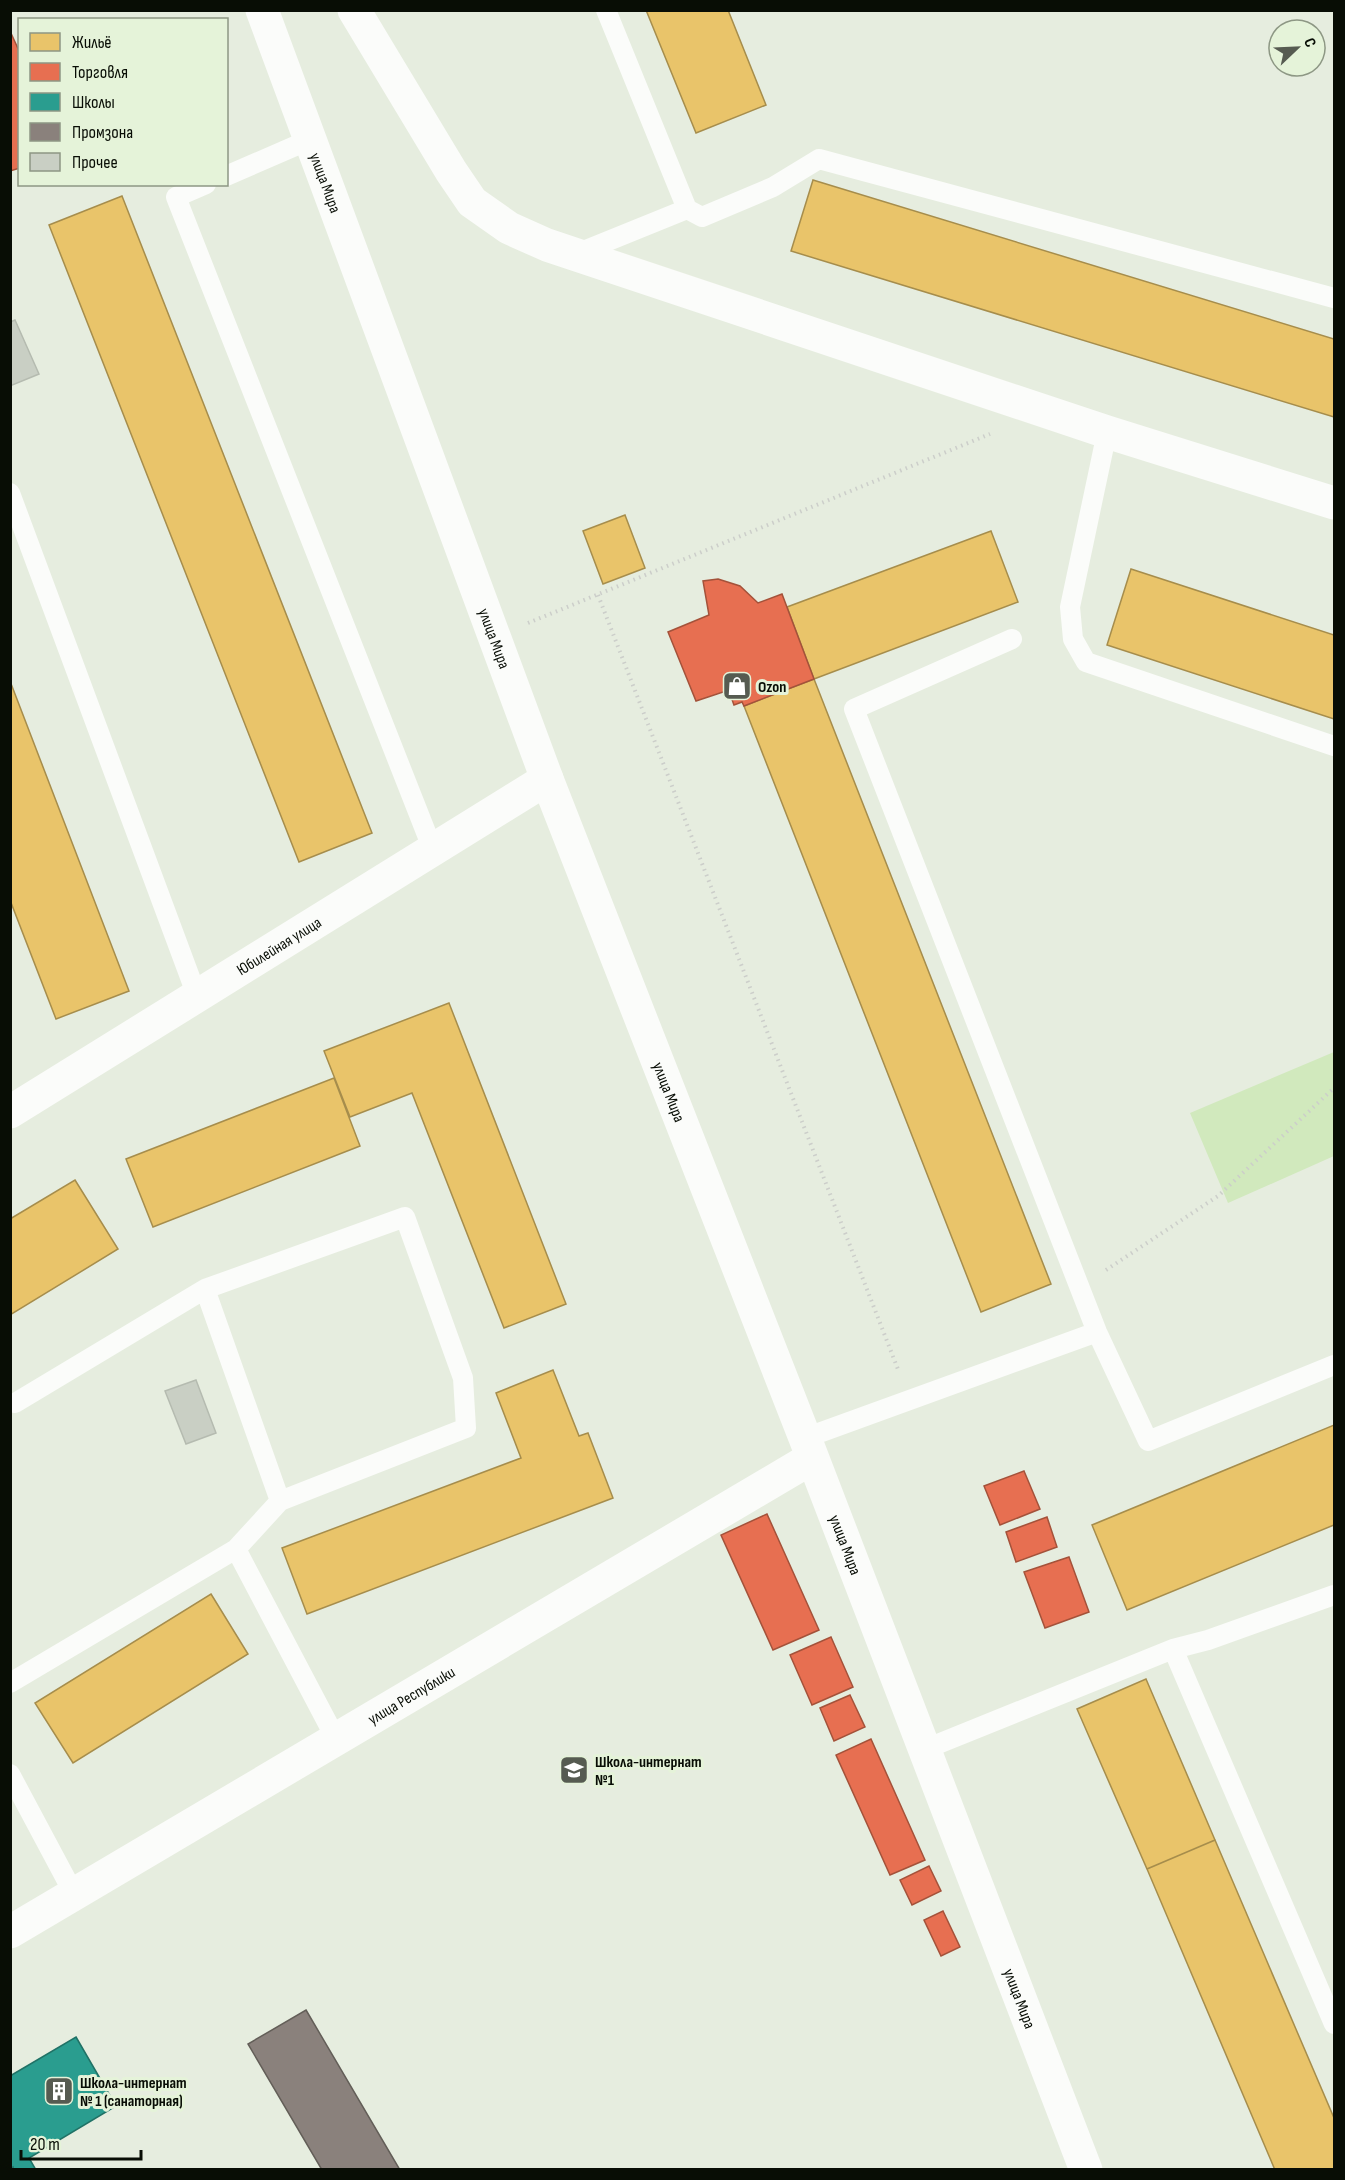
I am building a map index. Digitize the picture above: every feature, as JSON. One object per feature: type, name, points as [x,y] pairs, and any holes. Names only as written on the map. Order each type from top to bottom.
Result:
[{"type":"street","name":"улица Мира","points":[[262,10],[547,779],[1086,2169]]},
{"type":"street","points":[[354,10],[472,202],[509,228],[547,245],[1107,432],[1335,503]]},
{"type":"street","name":"Юбилейная улица","points":[[10,1112],[547,779]]},
{"type":"street","name":"улица Республики","points":[[10,1932],[336,1739],[808,1448]]},
{"type":"lane","points":[[606,10],[687,209],[702,217],[772,187],[819,159],[1335,298]]},
{"type":"lane","points":[[228,175],[309,140]]},
{"type":"lane","points":[[201,186],[176,197],[433,850]]},
{"type":"lane","points":[[576,254],[687,209]]},
{"type":"lane","points":[[1107,432],[1070,607],[1073,639],[1086,662],[1335,746]]},
{"type":"lane","points":[[10,493],[197,996]]},
{"type":"lane","points":[[1012,639],[854,709],[1097,1332],[1148,1441],[1335,1365]]},
{"type":"lane","points":[[10,1683],[236,1549],[280,1501],[466,1428],[463,1378],[405,1217],[205,1289],[15,1403]]},
{"type":"lane","points":[[205,1289],[280,1501]]},
{"type":"lane","points":[[808,1448],[910,1400],[1097,1332]]},
{"type":"lane","points":[[236,1549],[336,1739]]},
{"type":"lane","points":[[923,1750],[1173,1649],[1208,1640],[1335,1595]]},
{"type":"lane","points":[[1173,1649],[1335,2024]]},
{"type":"lane","points":[[10,1774],[74,1894]]},
{"type":"path","points":[[494,637],[989,434],[1000,436]]},
{"type":"path","points":[[598,595],[910,1400]]},
{"type":"path","points":[[1080,1287],[1218,1196],[1335,1088]]},
{"type":"green space","points":[[1334,1052],[1334,1156],[1228,1203],[1190,1113]]},
{"type":"building: Жильё","points":[[646,10],[728,10],[766,105],[696,133]]},
{"type":"building: Жильё","points":[[813,180],[1334,339],[1334,417],[791,251]]},
{"type":"building: Жильё","points":[[122,196],[372,833],[299,862],[49,225]]},
{"type":"building: Жильё","points":[[625,515],[645,568],[603,584],[583,531]]},
{"type":"building: Жильё","points":[[991,531],[1018,602],[814,679],[787,607]]},
{"type":"building: Жильё","points":[[1131,569],[1334,635],[1334,719],[1107,645]]},
{"type":"building: Жильё","points":[[814,679],[1051,1284],[981,1312],[744,706]]},
{"type":"building: Жильё","points":[[10,681],[129,991],[56,1019],[10,900]]},
{"type":"building: Жильё","points":[[449,1003],[566,1304],[504,1328],[412,1093],[350,1117],[324,1051]]},
{"type":"building: Жильё","points":[[334,1078],[360,1146],[153,1227],[126,1159]]},
{"type":"building: Жильё","points":[[75,1180],[118,1249],[10,1315],[10,1219]]},
{"type":"building: Жильё","points":[[553,1370],[579,1436],[588,1433],[613,1498],[307,1614],[282,1548],[521,1458],[496,1393]]},
{"type":"building: Жильё","points":[[1334,1425],[1334,1525],[1127,1610],[1092,1525]]},
{"type":"building: Жильё","points":[[211,1594],[248,1654],[73,1763],[35,1703]]},
{"type":"building: Жильё","points":[[1146,1679],[1215,1840],[1147,1869],[1077,1709]]},
{"type":"building: Жильё","points":[[1215,1840],[1334,2118],[1334,2170],[1275,2170],[1147,1869]]},
{"type":"building: Торговля","points":[[10,31],[18,49],[18,169],[10,171]]},
{"type":"building: Торговля","points":[[718,579],[740,586],[758,603],[782,594],[814,679],[744,706],[742,702],[734,705],[730,694],[723,692],[696,701],[668,632],[709,615],[703,581]]},
{"type":"building: Торговля","points":[[1024,1471],[1040,1509],[1000,1525],[984,1486]]},
{"type":"building: Торговля","points":[[767,1514],[819,1630],[773,1650],[721,1535]]},
{"type":"building: Торговля","points":[[1047,1517],[1057,1547],[1016,1562],[1006,1532]]},
{"type":"building: Торговля","points":[[1069,1557],[1089,1612],[1045,1628],[1024,1572]]},
{"type":"building: Торговля","points":[[831,1637],[853,1687],[812,1705],[790,1655]]},
{"type":"building: Торговля","points":[[850,1695],[865,1727],[834,1741],[820,1708]]},
{"type":"building: Торговля","points":[[871,1739],[925,1860],[890,1875],[836,1755]]},
{"type":"building: Торговля","points":[[929,1866],[941,1891],[912,1905],[900,1880]]},
{"type":"building: Торговля","points":[[943,1911],[960,1947],[941,1956],[924,1920]]},
{"type":"building: Школы","name":"Школа-интернат № 1 (санаторная)","points":[[76,2037],[116,2106],[29,2158],[36,2170],[14,2170],[13,2167],[10,2169],[10,2076]]},
{"type":"building: Промзона","points":[[306,2010],[400,2170],[322,2170],[248,2044]]},
{"type":"building: Прочее","points":[[15,320],[39,374],[10,386],[10,322]]},
{"type":"building: Прочее","points":[[196,1380],[216,1433],[186,1444],[165,1391]]},
{"type":"place","name":"Ozon","points":[[737,686]]},
{"type":"place","name":"Школа-интернат №1","points":[[574,1770]]},
{"type":"place","name":"Школа-интернат № 1 (санаторная)","points":[[59,2091]]}]
